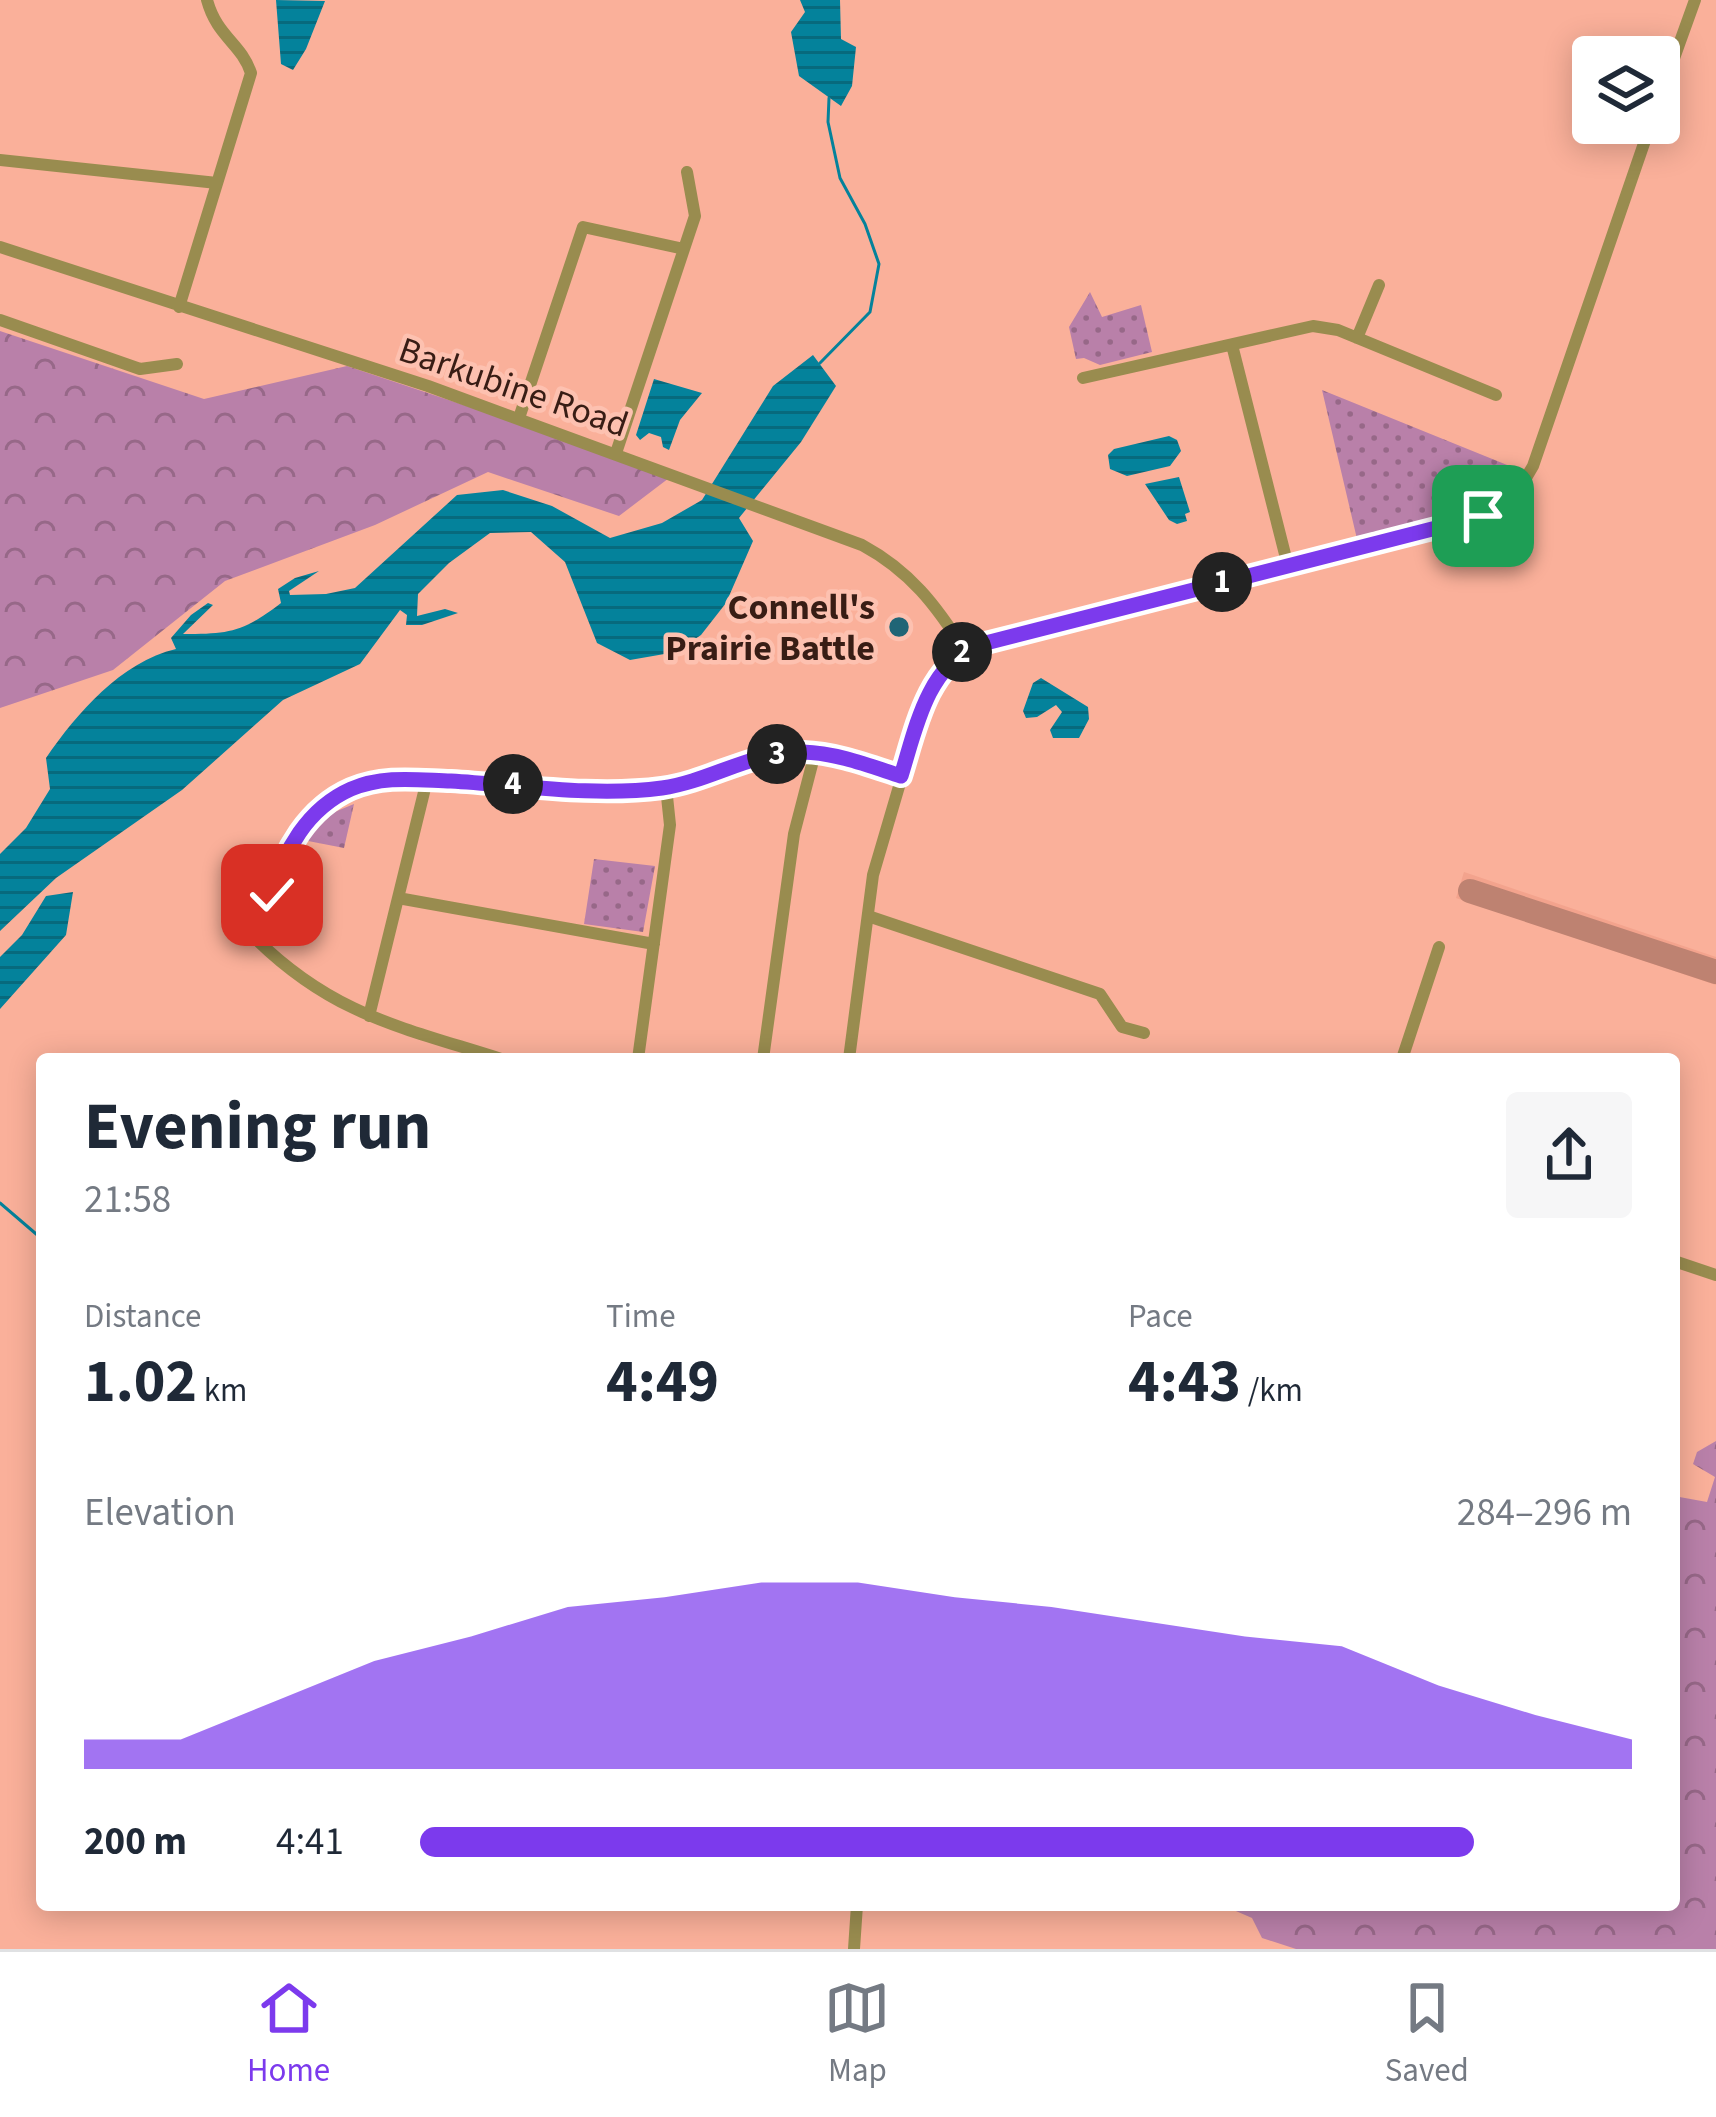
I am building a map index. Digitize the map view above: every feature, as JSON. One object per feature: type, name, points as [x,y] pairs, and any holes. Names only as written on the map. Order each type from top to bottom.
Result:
[{"type":"street","points":[[179,307],[251,73],[246,56],[214,25],[207,0]]},
{"type":"street","points":[[1680,42],[1695,0]]},
{"type":"street","points":[[850,1053],[873,875],[901,776],[944,667],[965,651],[998,639],[1483,516],[1516,495],[1533,466],[1644,144]]},
{"type":"street","points":[[0,160],[217,183]]},
{"type":"street","points":[[616,453],[695,216],[687,172]]},
{"type":"street","points":[[519,418],[584,227],[684,249]]},
{"type":"street","name":"Barkubine Road","points":[[0,248],[519,418],[862,545],[892,561],[940,610],[965,651]]},
{"type":"street","points":[[1357,338],[1379,285]]},
{"type":"street","points":[[0,320],[140,369],[177,364]]},
{"type":"street","points":[[1083,378],[1313,326],[1357,338],[1496,394]]},
{"type":"street","points":[[1232,345],[1288,566]]},
{"type":"street","points":[[483,1053],[369,1016],[316,990],[255,938],[289,848],[310,820],[343,793],[381,781],[427,780],[604,789],[666,787],[767,755],[814,753],[901,776]]},
{"type":"street","points":[[764,1053],[794,834],[814,753]]},
{"type":"street","points":[[369,1016],[427,780]]},
{"type":"street","points":[[639,1053],[670,825],[666,787]]},
{"type":"street","points":[[398,898],[654,944]]},
{"type":"street","points":[[868,916],[1100,994],[1122,1027],[1144,1034]]},
{"type":"street","points":[[1404,1053],[1439,947]]},
{"type":"street","points":[[1680,1264],[1716,1275]]},
{"type":"street","points":[[854,1949],[857,1911]]},
{"type":"shaded area","points":[[1464,872],[1716,957],[1716,985],[1456,898]]},
{"type":"green space","points":[[1090,292],[1102,317],[1141,305],[1152,352],[1100,365],[1076,359],[1069,327]]},
{"type":"green space","points":[[0,331],[204,399],[347,366],[673,475],[619,516],[488,472],[375,525],[225,581],[113,670],[0,708]]},
{"type":"green space","points":[[1322,390],[1517,469],[1498,497],[1480,506],[1357,539]]},
{"type":"green space","points":[[354,804],[344,848],[303,840],[325,816]]},
{"type":"green space","points":[[594,859],[655,866],[643,932],[584,924]]},
{"type":"green space","points":[[1716,1441],[1716,1949],[1296,1949],[1262,1938],[1252,1918],[1236,1911],[1680,1911],[1680,1497],[1707,1502],[1715,1477],[1693,1464],[1697,1452]]},
{"type":"water","points":[[276,0],[325,1],[293,70],[281,64]]},
{"type":"water","points":[[800,0],[840,0],[841,39],[856,47],[852,86],[841,106],[799,76],[791,32],[805,12]]},
{"type":"water","points":[[813,355],[836,386],[801,442],[739,518],[753,541],[726,603],[701,635],[676,652],[630,660],[597,643],[565,562],[531,532],[490,533],[449,563],[418,594],[417,616],[445,609],[458,613],[406,625],[407,615],[400,610],[360,664],[283,700],[182,790],[56,878],[0,931],[0,854],[26,828],[50,789],[46,758],[102,691],[137,665],[176,649],[171,638],[191,615],[208,603],[213,605],[183,634],[235,629],[281,603],[278,589],[319,571],[289,591],[290,595],[355,588],[457,495],[503,490],[552,506],[610,538],[662,523],[702,500],[773,386]]},
{"type":"water","points":[[654,379],[702,393],[680,420],[669,450],[661,437],[649,433],[640,440],[636,435]]},
{"type":"water","points":[[1169,436],[1177,440],[1181,451],[1170,466],[1127,476],[1110,469],[1108,455],[1114,449]]},
{"type":"water","points":[[1179,477],[1190,512],[1185,514],[1187,521],[1177,524],[1169,520],[1145,484]]},
{"type":"water","points":[[1041,678],[1088,707],[1089,719],[1079,738],[1053,738],[1050,730],[1062,712],[1056,705],[1026,718],[1023,711],[1033,683]]},
{"type":"water","points":[[73,892],[66,935],[0,1009],[0,957],[22,935],[46,896]]},
{"type":"waterway","points":[[820,363],[870,312],[879,264],[865,224],[840,178],[828,122],[829,98]]},
{"type":"waterway","points":[[0,1203],[36,1234]]},
{"type":"taxiway","points":[[1470,891],[1716,972]]},
{"type":"place","name":"Connell's Prairie Battle","points":[[899,627]]},
{"type":"route","points":[[272,895],[298,832],[331,800],[357,786],[406,778],[661,788],[746,760],[801,752],[901,776],[944,667],[974,646],[1483,516]]}]
